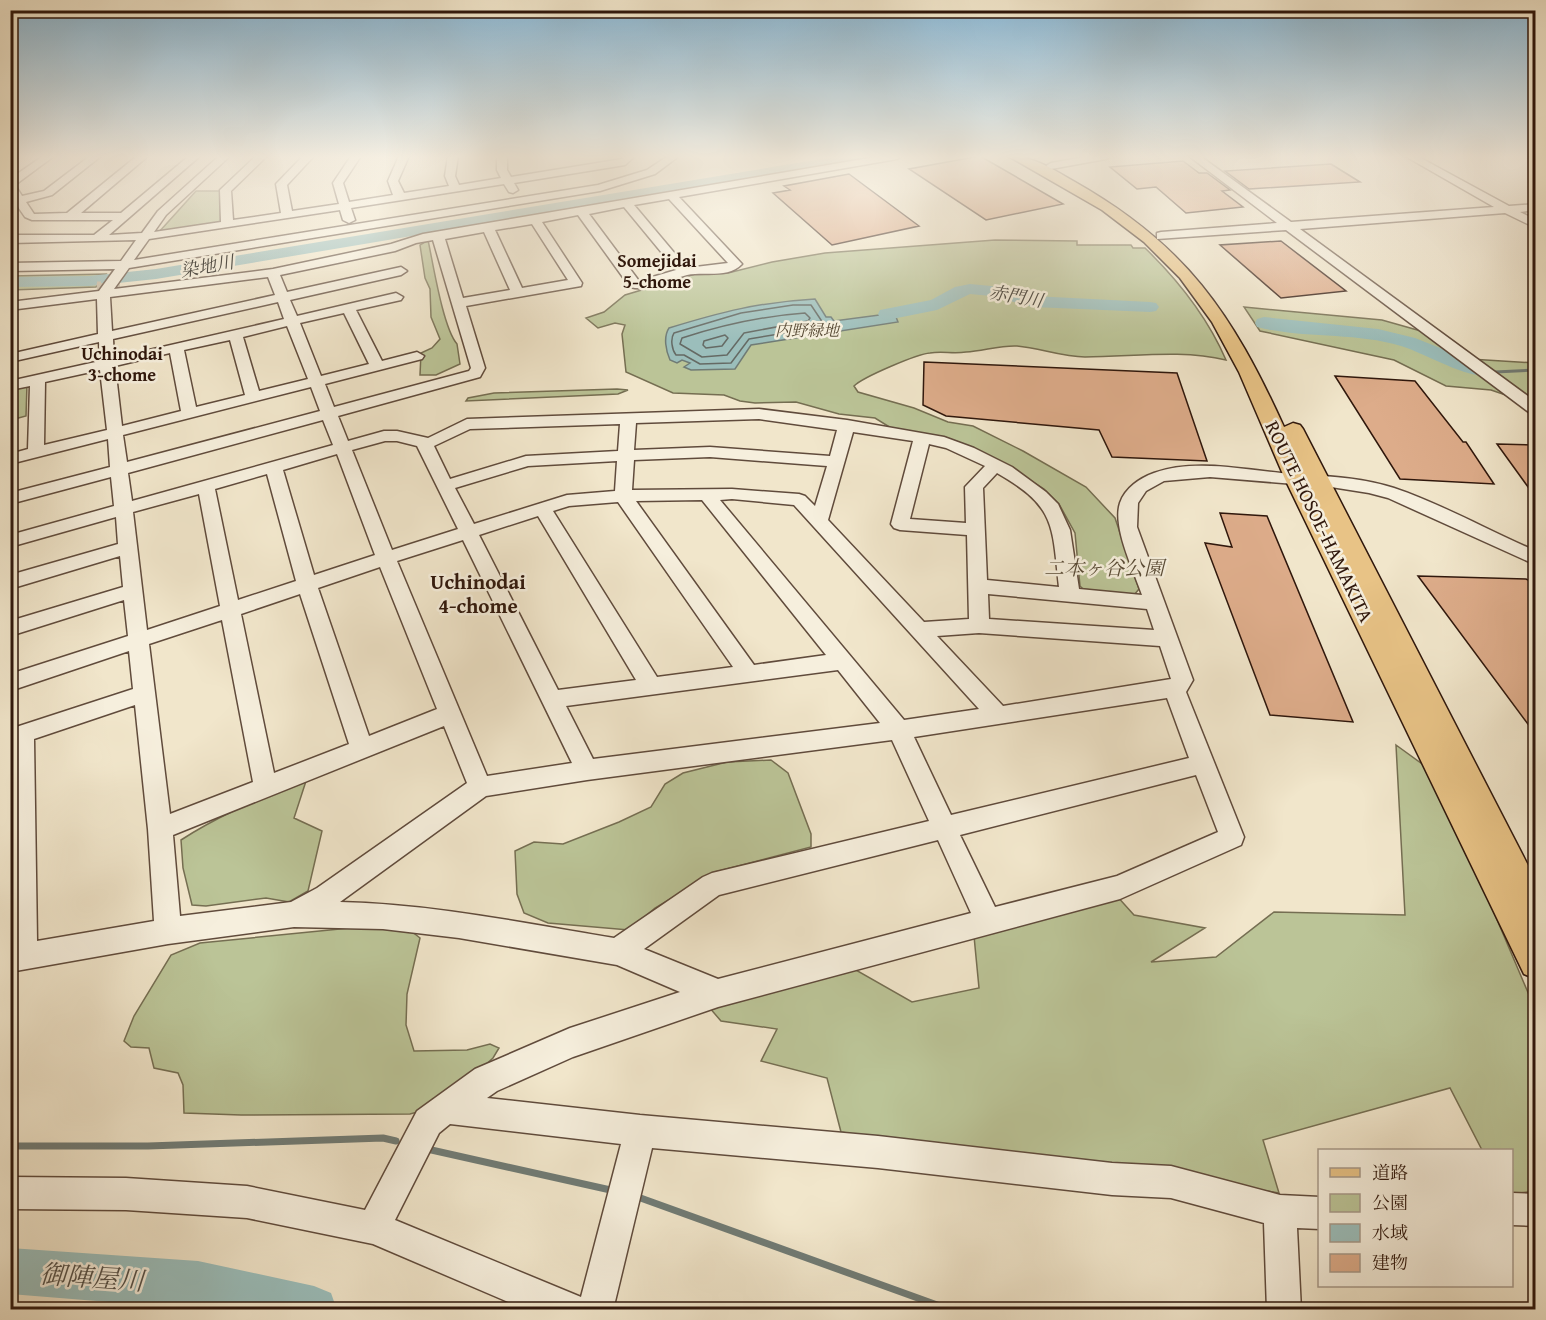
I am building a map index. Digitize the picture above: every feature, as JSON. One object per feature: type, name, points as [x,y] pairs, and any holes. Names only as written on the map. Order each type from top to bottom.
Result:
[{"type":"main road","name":"ROUTE HOSOE-HAMAKITA","points":[[1122,218],[1146,236],[1186,274],[1221,323],[1307,480],[1536,917]]},
{"type":"main road","name":"ROUTE HOSOE-HAMAKITA","points":[[1135,218],[1161,236],[1218,293],[1238,320],[1307,480],[1536,962]]},
{"type":"street","points":[[97,239],[121,218]]},
{"type":"street","points":[[159,218],[112,282],[105,337],[160,829],[168,931]]},
{"type":"street","points":[[227,218],[228,225]]},
{"type":"street","points":[[10,238],[144,237],[277,218]]},
{"type":"street","points":[[348,218],[352,229]]},
{"type":"street","points":[[10,306],[112,282],[167,260],[352,229],[470,218]]},
{"type":"street","points":[[10,293],[292,262],[398,240],[407,241],[441,236],[487,226],[512,218]]},
{"type":"street","points":[[458,303],[576,283],[532,218]]},
{"type":"street","points":[[586,218],[635,284],[643,285],[694,269],[722,269],[736,264],[692,218]]},
{"type":"street","points":[[638,218],[684,272]]},
{"type":"street","points":[[1278,218],[1536,410]]},
{"type":"street","points":[[1161,236],[1397,218]]},
{"type":"street","points":[[1523,218],[1536,225]]},
{"type":"street","points":[[487,226],[518,293]]},
{"type":"street","points":[[10,499],[475,374],[478,368],[439,238],[441,236]]},
{"type":"street","points":[[10,267],[112,282],[168,305],[223,295],[273,273],[395,247],[407,241]]},
{"type":"street","points":[[10,358],[105,337],[168,305],[223,295],[284,298],[401,272]]},
{"type":"street","points":[[273,273],[294,320],[386,558],[480,787]]},
{"type":"street","points":[[10,386],[396,297]]},
{"type":"street","points":[[348,308],[377,366]]},
{"type":"street","points":[[235,334],[252,397]]},
{"type":"street","points":[[176,347],[189,413]]},
{"type":"street","points":[[10,459],[417,356]]},
{"type":"street","points":[[36,452],[38,379]]},
{"type":"street","points":[[10,541],[273,466],[390,436],[430,445],[467,424],[759,414],[847,425],[950,443],[994,466],[1034,490],[1056,514],[1070,595]]},
{"type":"street","points":[[628,417],[623,496],[748,673]]},
{"type":"street","points":[[821,512],[847,425]]},
{"type":"street","points":[[922,437],[900,524],[975,530]]},
{"type":"street","points":[[430,445],[445,486],[467,532],[587,770]]},
{"type":"street","points":[[445,486],[526,461],[625,454],[734,452],[836,462]]},
{"type":"street","points":[[273,466],[307,584],[362,748]]},
{"type":"street","points":[[979,626],[974,487],[994,466]]},
{"type":"street","points":[[294,914],[326,897],[480,787],[587,770],[899,730],[1175,689],[1182,680],[1126,515],[1129,503],[1143,486],[1154,478],[1186,471],[1227,472],[1382,490],[1536,559]]},
{"type":"street","points":[[206,485],[265,785]]},
{"type":"street","points":[[10,683],[542,508],[580,499],[732,494],[799,500],[821,512],[920,630],[997,714]]},
{"type":"street","points":[[707,495],[899,730],[989,923]]},
{"type":"street","points":[[542,508],[651,686]]},
{"type":"street","points":[[10,582],[128,547]]},
{"type":"street","points":[[976,586],[1156,603]]},
{"type":"street","points":[[10,629],[132,591]]},
{"type":"street","points":[[920,630],[979,626],[1169,639]]},
{"type":"street","points":[[553,699],[843,661]]},
{"type":"street","points":[[373,1228],[428,1122],[486,1080],[570,1043],[718,993],[1120,887],[1232,837],[1175,689]]},
{"type":"street","points":[[143,693],[17,736],[17,957],[168,931],[294,914],[383,916],[459,925],[617,952],[718,993]]},
{"type":"street","points":[[160,829],[265,785],[449,714]]},
{"type":"street","points":[[617,952],[712,885],[1203,764]]},
{"type":"street","points":[[448,1109],[640,1131],[878,1152],[1112,1179],[1171,1182],[1280,1210],[1318,1213]]},
{"type":"street","points":[[595,1310],[640,1131]]},
{"type":"street","points":[[10,1193],[126,1194],[247,1202],[373,1228],[570,1310]]},
{"type":"street","points":[[1513,1209],[1536,1210]]},
{"type":"street","points":[[1280,1210],[1284,1308]]},
{"type":"green space","points":[[172,218],[223,218],[223,222],[159,232]]},
{"type":"green space","points":[[428,240],[443,310],[457,344],[460,364],[436,375],[420,375],[421,353],[432,348],[440,339],[431,317],[430,289],[425,278],[420,245]]},
{"type":"green space","name":"内野緑地","points":[[995,240],[1077,241],[1077,245],[1131,245],[1133,248],[1145,248],[1191,300],[1226,360],[1174,354],[1076,357],[1011,346],[962,353],[923,354],[879,372],[854,386],[858,392],[914,408],[948,422],[973,426],[1086,487],[1115,518],[1139,589],[1134,595],[1083,589],[1080,586],[1075,533],[1059,504],[1044,489],[963,444],[945,437],[891,428],[875,418],[839,414],[796,402],[755,403],[740,401],[724,395],[673,393],[626,372],[622,334],[625,325],[615,323],[598,328],[586,318],[604,312],[625,295],[695,274],[728,273],[772,262],[825,253]]},
{"type":"green space","points":[[106,274],[96,287],[11,290],[11,276]]},
{"type":"green space","points":[[1244,307],[1382,320],[1435,335],[1470,359],[1535,363],[1535,405],[1491,390],[1446,386],[1394,360],[1260,331]]},
{"type":"green space","points":[[27,384],[26,416],[11,420],[10,388]]},
{"type":"green space","points":[[628,390],[618,394],[466,401],[468,398],[494,393]]},
{"type":"green space","points":[[1396,745],[1425,766],[1484,889],[1535,1009],[1535,1191],[1513,1194],[1513,1149],[1481,1149],[1450,1088],[1263,1140],[1279,1193],[1168,1175],[1011,1159],[841,1132],[827,1078],[761,1061],[777,1029],[721,1021],[708,1006],[856,970],[912,1002],[979,988],[974,936],[1116,895],[1134,915],[1205,928],[1151,962],[1216,957],[1274,912],[1405,915]]},
{"type":"green space","points":[[771,760],[788,773],[811,834],[811,847],[715,872],[655,908],[629,930],[548,923],[524,913],[517,894],[515,851],[534,842],[563,844],[619,822],[651,807],[665,784],[683,773],[727,762]]},
{"type":"green space","points":[[307,778],[294,818],[322,831],[308,891],[289,902],[266,898],[206,906],[192,905],[183,868],[181,840],[227,814]]},
{"type":"green space","points":[[370,926],[411,931],[420,938],[407,994],[406,1025],[414,1051],[467,1050],[490,1044],[499,1048],[493,1058],[440,1106],[410,1114],[184,1113],[183,1085],[178,1073],[154,1068],[149,1048],[131,1047],[124,1041],[134,1016],[171,955],[200,943]]},
{"type":"water","points":[[815,299],[826,317],[831,317],[834,321],[887,314],[896,317],[898,322],[751,345],[735,369],[691,370],[684,367],[690,363],[682,360],[677,363],[670,360],[666,344],[669,328],[741,309]]},
{"type":"building","points":[[801,218],[908,218],[919,226],[832,245]]},
{"type":"building","points":[[1281,241],[1346,291],[1281,298],[1220,245]]},
{"type":"building","points":[[924,362],[1177,373],[1207,461],[1112,457],[1099,430],[946,416],[923,405]]},
{"type":"building","points":[[1335,376],[1415,381],[1463,442],[1466,442],[1494,484],[1400,479]]},
{"type":"building","points":[[1497,444],[1536,445],[1536,498]]},
{"type":"building","points":[[1220,513],[1267,516],[1353,722],[1270,715],[1205,543],[1232,547]]},
{"type":"building","points":[[1418,576],[1526,579],[1536,584],[1536,735]]},
{"type":"waterway","name":"染地川","points":[[10,282],[89,281],[156,274],[494,218]]},
{"type":"waterway","name":"赤門川","points":[[887,314],[937,304],[970,289],[991,291],[1033,301],[1150,307]]},
{"type":"waterway","points":[[1264,323],[1378,335],[1408,342],[1481,371]]},
{"type":"waterway","points":[[1495,372],[1536,370]]},
{"type":"waterway","points":[[10,1146],[148,1146],[383,1138],[396,1141]]},
{"type":"waterway","points":[[427,1149],[615,1191]]},
{"type":"waterway","points":[[635,1196],[951,1310]]},
{"type":"waterway","name":"御陣屋川","points":[[10,1271],[198,1284],[314,1310]]},
{"type":"tunnel","points":[[101,289],[97,289],[120,287]]},
{"type":"district","name":"Somejidai 5-chome","points":[[657,270]]},
{"type":"district","name":"Uchinodai 3-chome","points":[[122,364]]},
{"type":"district","name":"Uchinodai 4-chome","points":[[478,593]]},
{"type":"park label","name":"二本ヶ谷公園","points":[[1104,567]]}]
